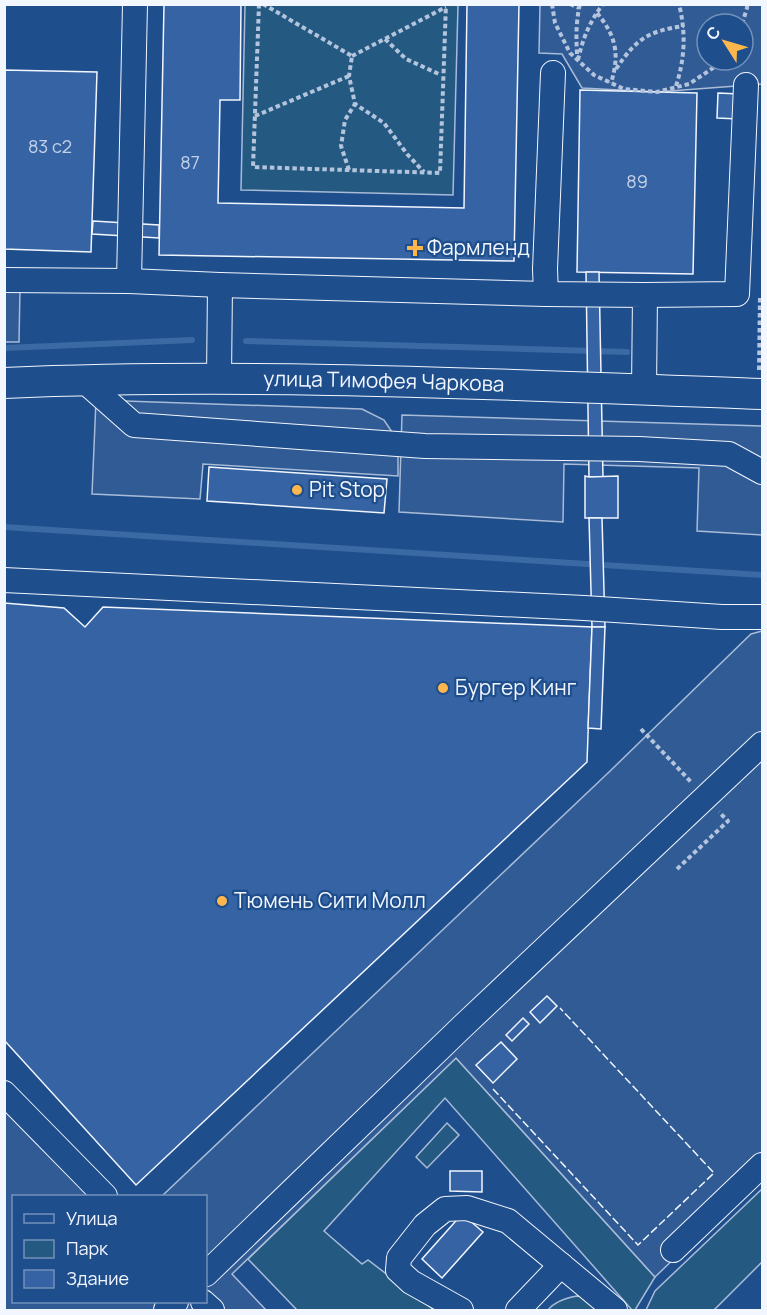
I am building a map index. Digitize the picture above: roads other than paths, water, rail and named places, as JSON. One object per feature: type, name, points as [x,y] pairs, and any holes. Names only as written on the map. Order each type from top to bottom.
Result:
[{"type":"main road","name":"улица Тимофея Чаркова","points":[[4,383],[219,378],[762,394]]},
{"type":"lane","points":[[129,281],[135,4]]},
{"type":"lane","points":[[546,294],[553,73]]},
{"type":"lane","points":[[4,280],[129,281],[546,294],[737,294],[747,85]]},
{"type":"lane","points":[[219,378],[220,285]]},
{"type":"lane","points":[[644,390],[645,295]]},
{"type":"lane","points":[[82,380],[134,425],[425,446],[639,449],[729,453],[762,471]]},
{"type":"lane","points":[[4,580],[585,608],[722,617],[762,617]]},
{"type":"lane","points":[[207,1273],[463,1026],[762,744]]},
{"type":"lane","points":[[4,1093],[103,1195]]},
{"type":"lane","points":[[673,1250],[762,1165]]},
{"type":"lane","points":[[461,1311],[411,1281],[398,1270],[399,1258],[425,1225],[446,1209],[467,1208],[508,1221],[615,1311]]},
{"type":"lane","points":[[518,1311],[561,1265]]},
{"type":"waterway","points":[[4,348],[192,340]]},
{"type":"waterway","points":[[246,341],[627,352]]},
{"type":"waterway","points":[[4,527],[762,575]]},
{"type":"place","name":"Фармленд","points":[[415,248]]},
{"type":"place","name":"Pit Stop","points":[[297,490]]},
{"type":"place","name":"Бургер Кинг","points":[[443,688]]},
{"type":"place","name":"Тюмень Сити Молл","points":[[222,901]]}]
